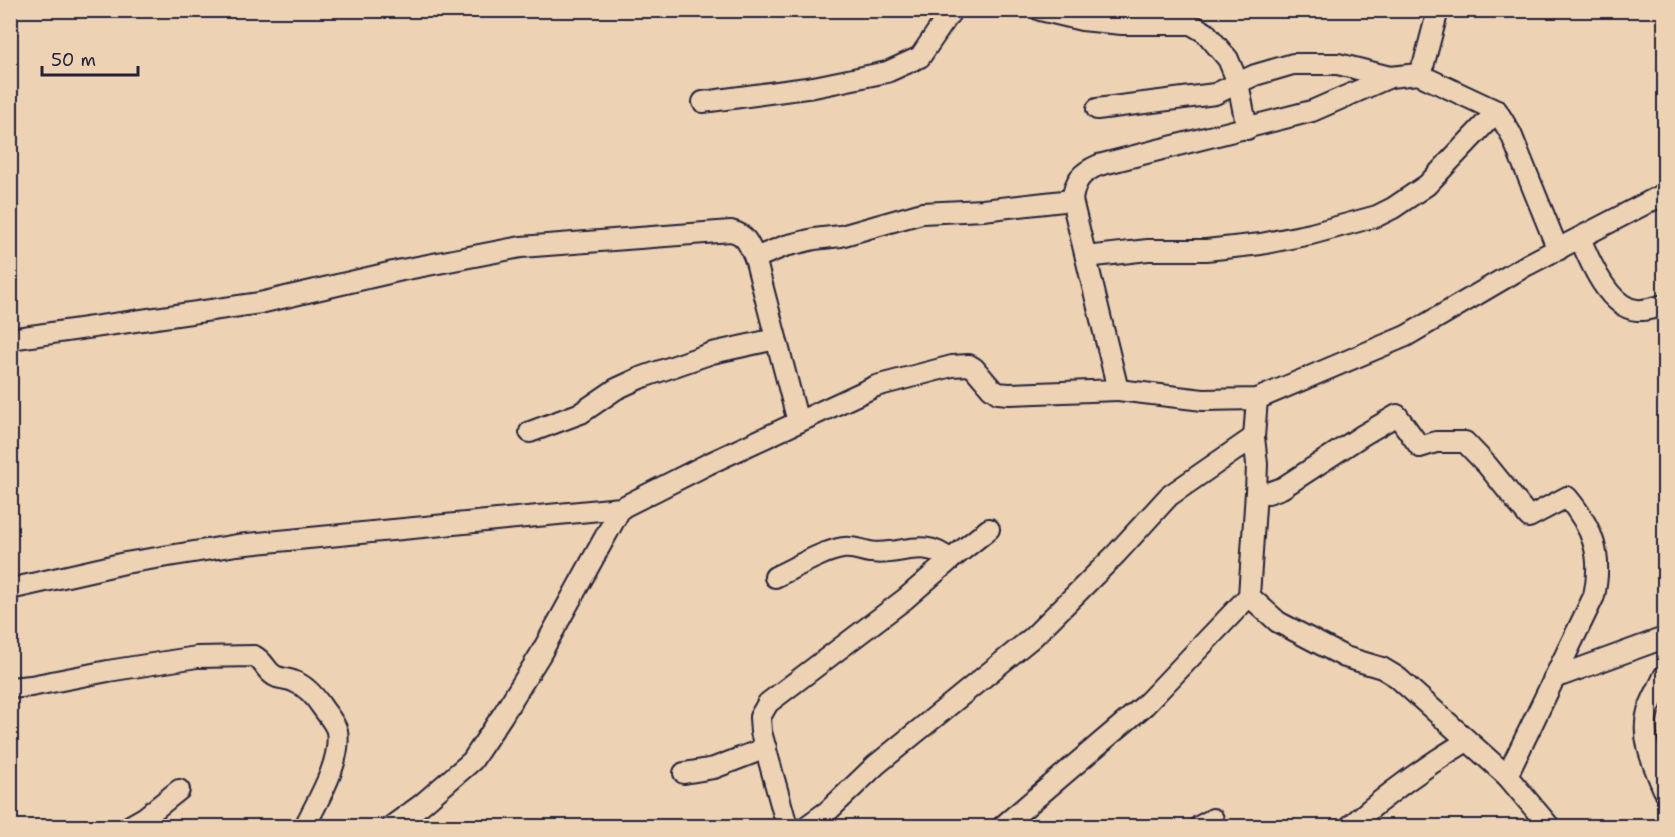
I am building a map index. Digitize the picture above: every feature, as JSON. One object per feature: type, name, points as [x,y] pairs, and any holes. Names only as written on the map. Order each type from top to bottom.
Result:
[{"type":"street","points":[[703,102],[814,87],[887,72],[920,57],[952,10]]},
{"type":"street","points":[[1040,10],[1082,20],[1112,23],[1191,24],[1206,33],[1228,59],[1238,83],[1247,129]]},
{"type":"street","points":[[1418,74],[1424,63],[1438,10]]},
{"type":"street","points":[[1097,109],[1215,94],[1270,69],[1293,64],[1338,64],[1390,77]]},
{"type":"street","points":[[1118,390],[1072,200],[1078,177],[1086,170],[1110,162],[1312,111],[1390,77],[1418,74],[1497,111],[1511,134],[1558,249]]},
{"type":"street","points":[[1086,257],[1148,250],[1206,250],[1261,244],[1311,234],[1377,216],[1426,185],[1497,111]]},
{"type":"street","points":[[10,589],[125,563],[237,545],[621,508],[876,386],[952,366],[969,365],[998,393],[1118,390],[1203,400],[1257,399],[1406,336],[1527,265],[1665,194]]},
{"type":"street","points":[[755,258],[785,246],[841,236],[922,213],[983,210],[1072,200]]},
{"type":"street","points":[[10,339],[260,303],[402,270],[522,247],[731,231],[745,238],[755,258],[798,422]]},
{"type":"street","points":[[1580,238],[1599,279],[1622,304],[1636,310],[1665,305]]},
{"type":"street","points":[[530,432],[580,413],[616,389],[640,378],[712,353],[776,339]]},
{"type":"street","points":[[1003,826],[1145,705],[1249,596],[1256,492],[1257,464],[1254,436],[1257,399]]},
{"type":"street","points":[[1256,492],[1268,493],[1282,488],[1363,435],[1397,416],[1420,447],[1436,442],[1465,442],[1487,465],[1529,517],[1567,497],[1583,516],[1589,531],[1598,561],[1598,579],[1594,596],[1507,776]]},
{"type":"street","points":[[807,826],[828,811],[876,765],[1033,637],[1116,554],[1169,496],[1254,436]]},
{"type":"street","points":[[392,826],[421,805],[472,761],[540,655],[621,508]]},
{"type":"street","points":[[787,826],[760,717],[768,703],[905,599],[989,529]]},
{"type":"street","points":[[775,577],[832,551],[853,547],[872,553],[926,548],[940,551],[950,560]]},
{"type":"street","points":[[1249,596],[1278,622],[1345,657],[1382,668],[1397,678],[1507,776],[1549,826]]},
{"type":"street","points":[[1554,678],[1665,638]]},
{"type":"street","points":[[10,688],[198,657],[254,656],[259,658],[264,661],[270,673],[276,677],[296,682],[317,699],[337,729],[335,754],[329,778],[305,826]]},
{"type":"street","points":[[1665,676],[1648,711],[1645,731],[1654,767],[1665,790]]},
{"type":"street","points":[[1350,826],[1403,782],[1467,741]]},
{"type":"street","points":[[684,773],[714,768],[766,748]]},
{"type":"street","points":[[130,826],[144,818],[179,790]]}]
